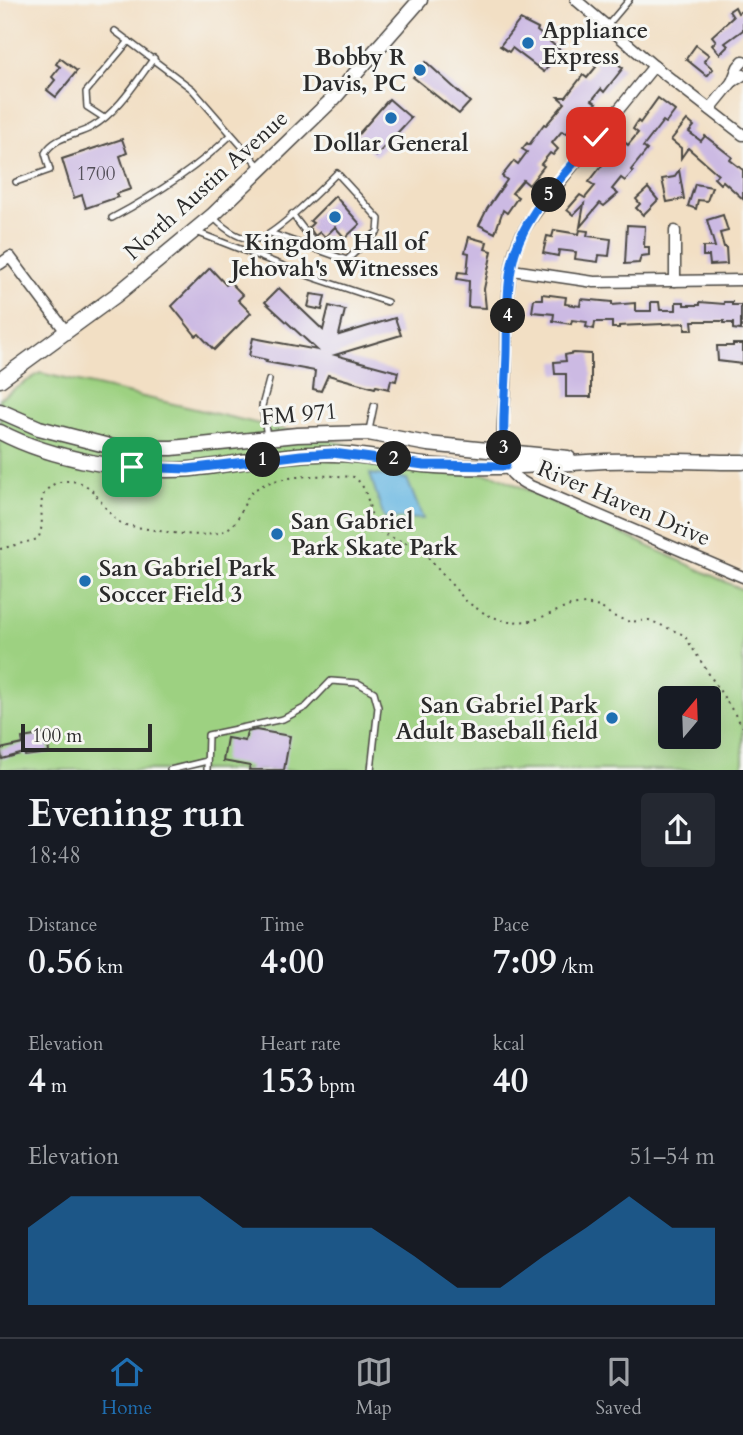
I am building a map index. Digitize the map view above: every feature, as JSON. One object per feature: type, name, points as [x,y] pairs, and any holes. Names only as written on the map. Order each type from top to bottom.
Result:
[{"type":"main road","name":"North Austin Avenue","points":[[0,380],[67,333],[212,216],[334,98],[420,0]]},
{"type":"main road","name":"FM 971","points":[[0,411],[39,428],[117,448],[172,448],[298,435],[368,433],[505,459]]},
{"type":"main road","name":"FM 971","points":[[0,432],[43,450],[83,461],[132,467],[188,469],[333,453],[424,465],[505,459],[743,462]]},
{"type":"main road","points":[[268,439],[270,459]]},
{"type":"street","points":[[576,0],[654,66],[743,135]]},
{"type":"street","points":[[710,109],[732,82],[743,61]]},
{"type":"street","points":[[505,459],[509,305],[512,270],[519,240],[532,217],[654,66]]},
{"type":"street","points":[[732,82],[743,75]]},
{"type":"street","points":[[674,281],[675,231]]},
{"type":"street","points":[[0,264],[10,257],[67,333]]},
{"type":"street","points":[[512,270],[594,282],[743,280]]},
{"type":"street","name":"River Haven Drive","points":[[505,459],[515,477],[528,485],[743,577]]},
{"type":"lane","points":[[607,26],[629,0]]},
{"type":"lane","points":[[115,31],[192,89],[260,167]]},
{"type":"lane","points":[[104,118],[87,107],[86,92],[129,41]]},
{"type":"lane","points":[[16,181],[50,170],[45,153],[52,144],[94,126],[104,118],[154,58]]},
{"type":"lane","points":[[111,218],[205,160],[231,135]]},
{"type":"lane","points":[[212,216],[228,231],[258,239],[270,233],[337,173],[379,219],[377,231],[346,260],[270,233]]},
{"type":"lane","points":[[292,214],[320,250]]},
{"type":"lane","points":[[193,231],[312,277],[387,302]]},
{"type":"lane","points":[[239,248],[244,237]]},
{"type":"lane","points":[[268,439],[262,406],[269,380]]},
{"type":"lane","points":[[368,433],[374,406]]},
{"type":"lane","points":[[207,770],[208,734],[283,719],[306,707],[327,684],[339,682],[358,683],[374,692],[377,707],[371,770]]},
{"type":"lane","points":[[170,770],[207,761]]},
{"type":"path","points":[[0,549],[38,539],[44,527],[42,498],[47,489],[57,482],[72,481],[85,485],[97,495],[115,521],[125,525],[206,536],[226,530],[237,521],[252,492],[264,484],[287,478],[354,477],[364,485],[377,530],[413,544],[467,602],[487,615],[508,622],[532,621],[570,606],[584,604],[600,607],[612,617],[630,622],[649,620],[684,635],[743,727]]},
{"type":"green space","points":[[40,373],[467,472],[495,475],[743,590],[743,770],[0,770],[0,398]]},
{"type":"water","points":[[370,474],[407,479],[423,519],[384,518]]},
{"type":"building","points":[[735,7],[738,13],[743,10],[743,30],[725,43],[728,46],[720,54],[712,45],[716,41],[712,36],[733,17],[729,11]]},
{"type":"building","points":[[520,20],[538,29],[537,31],[560,50],[544,72],[512,48],[509,52],[500,46]]},
{"type":"building","points":[[696,45],[709,55],[704,61],[713,69],[707,76],[686,59]]},
{"type":"building","points":[[604,53],[623,68],[604,92],[601,89],[592,100],[596,103],[589,111],[583,106],[574,117],[578,120],[566,134],[562,131],[552,143],[558,149],[553,155],[550,153],[541,164],[544,166],[529,185],[523,180],[512,193],[518,197],[507,213],[503,210],[495,233],[479,225],[507,180],[502,176],[514,161],[518,164],[527,152],[522,149],[527,143],[529,145],[544,124],[546,125],[565,103],[558,97],[566,97],[583,75],[587,78],[596,67],[596,59]]},
{"type":"building","points":[[60,58],[77,71],[56,97],[47,90],[55,80],[52,77],[60,67],[56,64]]},
{"type":"building","points":[[426,62],[470,102],[459,114],[413,77]]},
{"type":"building","points":[[658,98],[675,111],[666,123],[663,121],[643,147],[647,150],[631,170],[633,172],[625,181],[621,178],[612,189],[618,194],[604,206],[600,203],[580,227],[584,204],[573,215],[567,210],[580,195],[585,198],[595,186],[589,182],[622,140],[628,145],[638,133],[633,129]]},
{"type":"building","points":[[389,99],[411,118],[376,156],[355,138]]},
{"type":"building","points":[[687,120],[694,126],[689,132],[701,141],[705,136],[732,157],[730,160],[743,170],[743,199],[723,181],[720,184],[714,178],[718,174],[688,148],[681,158],[681,148],[671,140]]},
{"type":"building","points":[[122,139],[127,153],[120,156],[131,189],[116,194],[118,197],[86,208],[82,195],[74,198],[62,159]]},
{"type":"building","points":[[679,170],[684,199],[667,202],[662,179],[674,177]]},
{"type":"building","points":[[695,184],[712,187],[707,201],[698,200],[696,209],[688,206]]},
{"type":"building","points":[[648,188],[658,200],[643,215],[636,208],[640,204],[636,199]]},
{"type":"building","name":"Kingdom Hall of Jehovah's Witnesses","points":[[335,196],[360,224],[345,238],[335,227],[325,237],[320,232],[315,236],[309,227],[313,223],[310,221]]},
{"type":"building","points":[[723,215],[728,231],[720,233],[726,247],[727,264],[710,265],[709,256],[703,256],[703,247],[715,247],[707,220]]},
{"type":"building","points":[[627,225],[645,226],[644,247],[649,247],[649,255],[641,256],[639,263],[625,264]]},
{"type":"building","points":[[554,230],[579,234],[580,230],[588,231],[587,236],[611,239],[609,256],[599,255],[598,262],[575,259],[576,252],[559,250],[558,256],[543,253],[547,236],[552,237]]},
{"type":"building","points":[[469,237],[487,242],[485,249],[492,251],[484,289],[486,308],[468,307],[469,281],[457,279],[458,272],[467,273],[469,253],[465,252]]},
{"type":"building","points":[[210,268],[226,285],[230,282],[243,295],[238,300],[251,313],[214,350],[199,334],[196,336],[172,306]]},
{"type":"building","points":[[279,288],[323,330],[329,306],[345,310],[339,335],[395,318],[401,335],[335,355],[398,372],[396,381],[391,380],[389,389],[375,388],[328,375],[321,391],[313,389],[315,371],[249,356],[253,338],[317,350],[265,302]]},
{"type":"building","points":[[311,294],[325,296],[322,310],[308,307]]},
{"type":"building","points":[[542,294],[566,297],[565,304],[580,306],[581,299],[612,302],[612,305],[635,303],[635,311],[651,311],[651,302],[659,302],[660,310],[676,310],[676,302],[700,305],[700,302],[732,302],[732,305],[741,305],[741,330],[733,329],[733,323],[724,321],[692,321],[693,330],[685,330],[685,323],[612,328],[612,322],[595,322],[594,329],[586,327],[587,322],[572,320],[571,324],[553,321],[554,314],[532,312],[534,299],[542,299]]},
{"type":"building","points":[[743,344],[743,364],[718,361],[717,346]]},
{"type":"building","points":[[591,354],[591,397],[566,397],[566,374],[555,374],[554,362],[566,361],[565,355]]},
{"type":"building","points":[[256,730],[290,736],[284,770],[249,770],[250,766],[223,761],[227,738],[245,741],[247,732]]},
{"type":"building","points":[[47,734],[49,753],[25,756],[24,753],[2,759],[0,749],[23,744],[22,738]]},
{"type":"place","name":"Appliance Express","points":[[528,43]]},
{"type":"place","name":"Bobby R Davis, PC","points":[[420,70]]},
{"type":"place","name":"Dollar General","points":[[391,118]]},
{"type":"place","name":"Kingdom Hall of Jehovah's Witnesses","points":[[335,217]]},
{"type":"place","name":"San Gabriel Park Skate Park","points":[[277,534]]},
{"type":"place","name":"San Gabriel Park Soccer Field 3","points":[[85,581]]},
{"type":"place","name":"San Gabriel Park Adult Baseball field","points":[[612,718]]},
{"type":"route","points":[[132,467],[188,469],[333,453],[424,465],[506,466],[504,434],[509,305],[514,254],[532,217],[596,137]]}]
